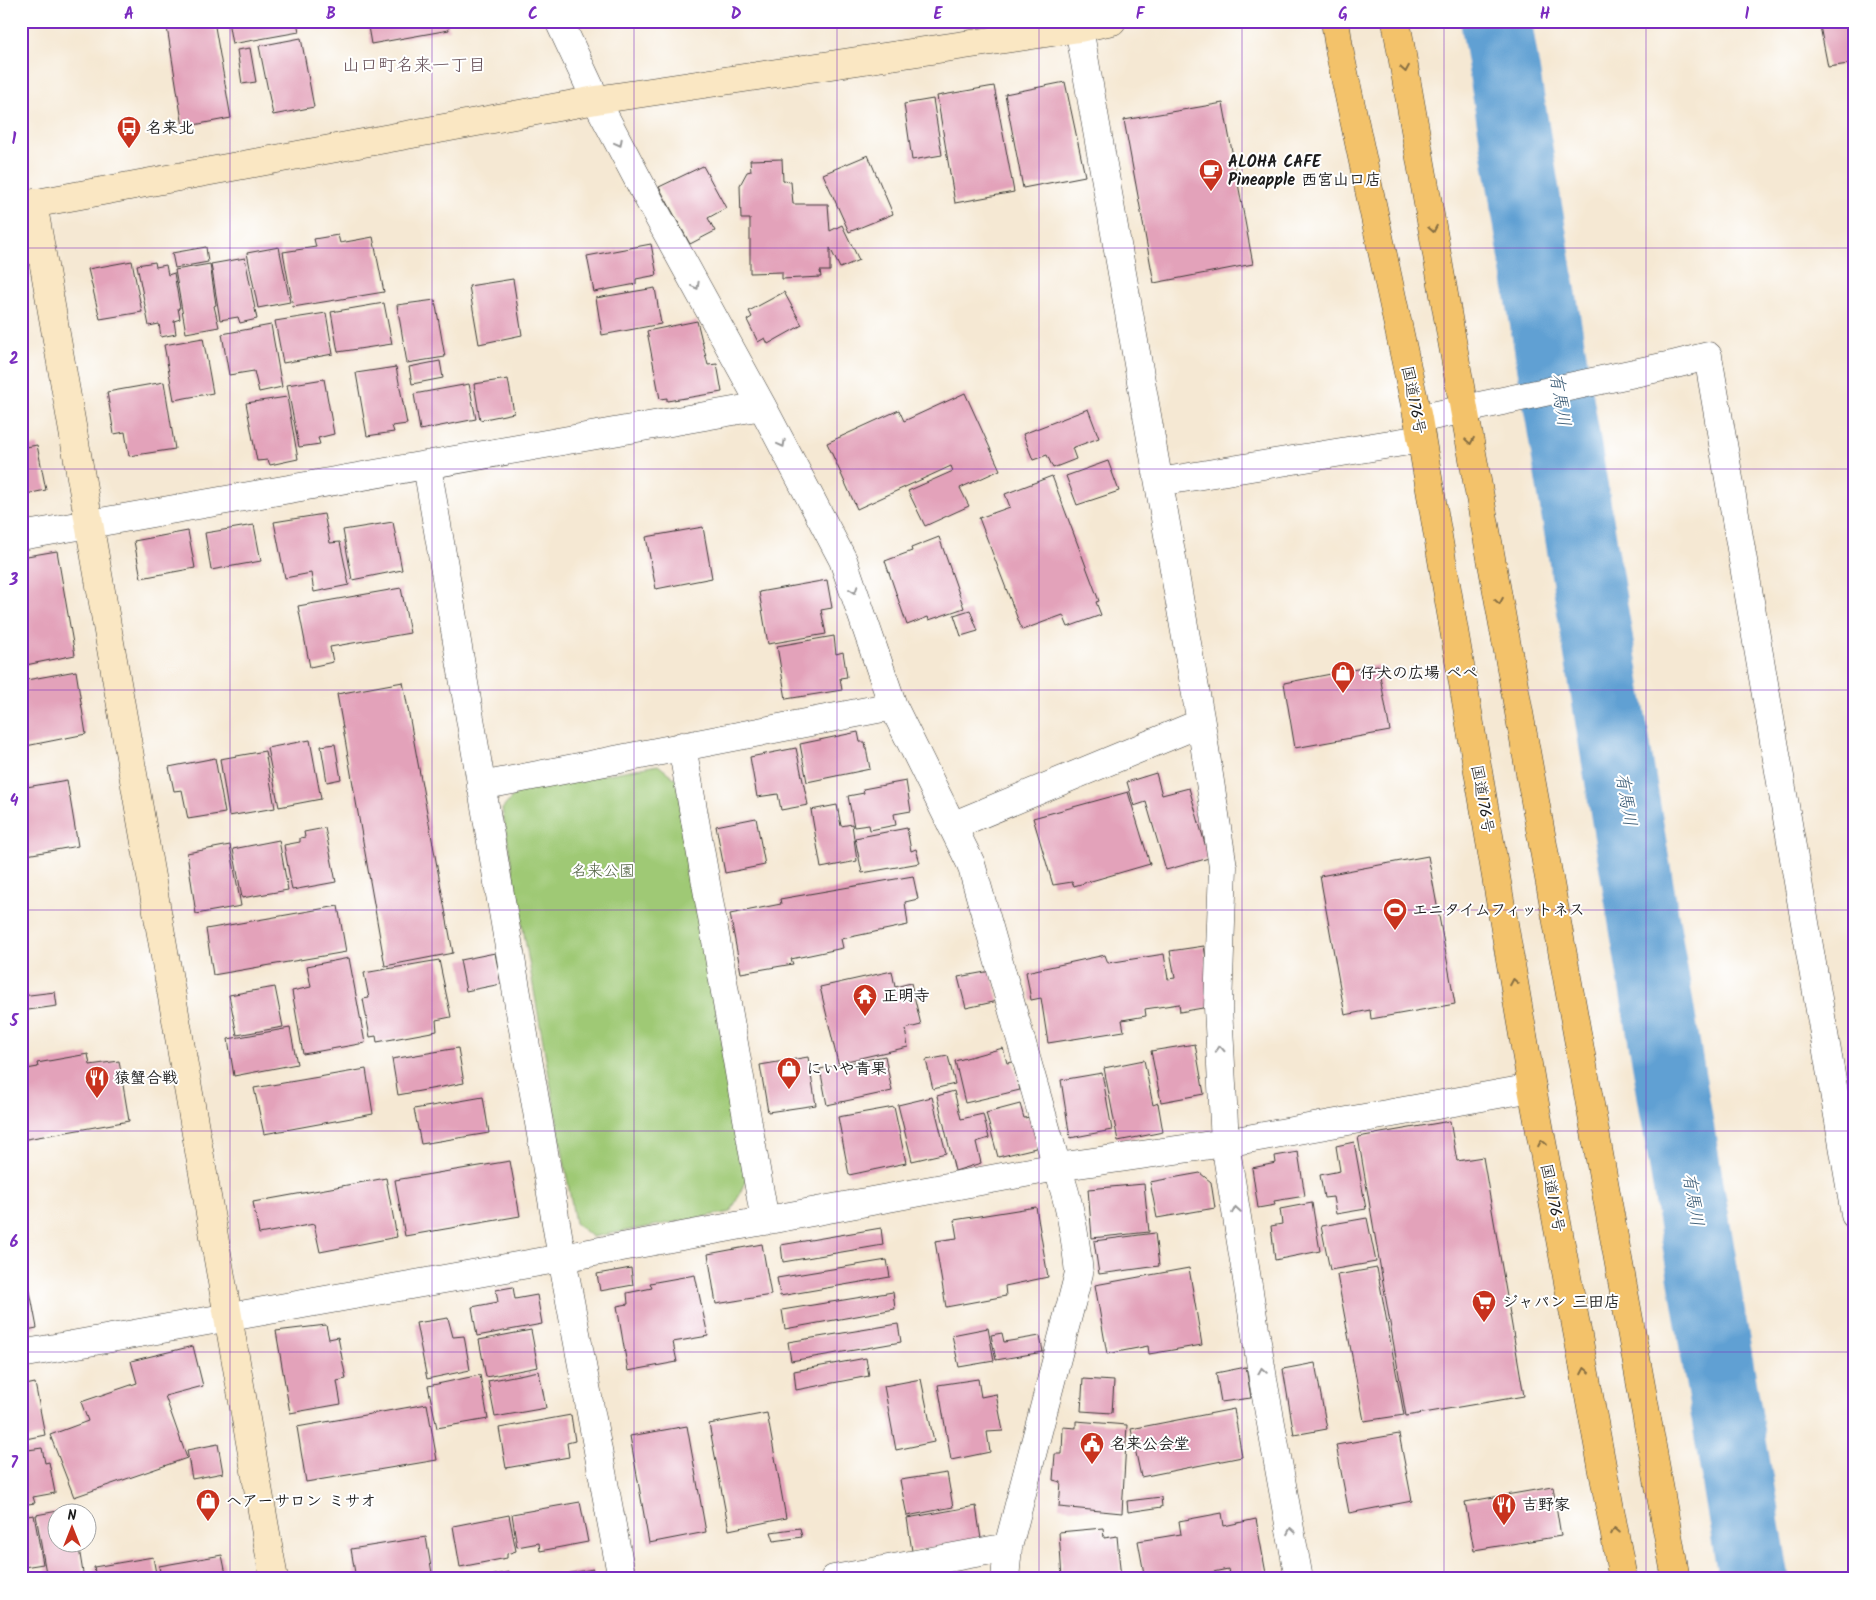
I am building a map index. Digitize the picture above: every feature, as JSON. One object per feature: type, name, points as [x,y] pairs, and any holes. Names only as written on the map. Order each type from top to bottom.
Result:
[{"type":"highway","name":"国道176号","points":[[1335,21],[1340,54],[1419,429],[1532,1088],[1623,1579]]},
{"type":"highway","points":[[1396,21],[1464,409],[1676,1579]]},
{"type":"street","points":[[559,21],[596,100],[642,189],[762,406],[843,560],[893,706],[971,864],[1057,1167],[1068,1197],[1079,1273],[1008,1547],[1005,1579]]},
{"type":"street","points":[[274,1579],[89,524],[27,204],[596,100],[1025,28],[1079,28],[1112,21]]},
{"type":"street","points":[[1079,28],[1201,723],[1224,867],[1218,1007],[1225,1143],[1264,1384],[1299,1579]]},
{"type":"street","points":[[1159,482],[1419,429],[1464,409],[1708,356],[1855,1215]]},
{"type":"street","points":[[21,536],[762,406]]},
{"type":"street","points":[[426,466],[562,1258],[622,1579]]},
{"type":"street","points":[[481,786],[893,706]]},
{"type":"street","points":[[952,826],[1201,723]]},
{"type":"street","points":[[682,746],[766,1221]]},
{"type":"street","points":[[21,1354],[562,1258],[1057,1167],[1225,1143],[1532,1088]]},
{"type":"street","points":[[834,1579],[1008,1547]]},
{"type":"green space","name":"名来公園","points":[[658,765],[677,780],[746,1180],[731,1212],[592,1237],[575,1223],[502,809],[519,790]]},
{"type":"building","points":[[166,21],[214,21],[231,118],[183,127]]},
{"type":"building","points":[[228,21],[297,21],[299,32],[232,44]]},
{"type":"building","points":[[367,21],[447,21],[449,30],[371,44]]},
{"type":"building","points":[[664,21],[691,21],[691,22],[666,29]]},
{"type":"building","points":[[1819,21],[1855,21],[1855,63],[1828,67]]},
{"type":"building","points":[[301,38],[314,107],[273,115],[259,46]]},
{"type":"building","points":[[250,48],[256,82],[242,84],[237,50]]},
{"type":"building","points":[[1065,82],[1085,176],[1023,188],[1005,94]]},
{"type":"building","points":[[994,86],[1014,192],[955,203],[937,96]]},
{"type":"building","points":[[933,99],[942,155],[912,160],[904,104]]},
{"type":"building","points":[[1223,103],[1253,264],[1154,283],[1124,120]]},
{"type":"building","points":[[868,155],[893,214],[849,232],[823,174]]},
{"type":"building","points":[[782,159],[783,181],[791,182],[793,204],[828,204],[830,231],[842,225],[859,260],[840,268],[830,248],[830,271],[820,271],[821,277],[782,279],[782,272],[750,273],[750,219],[741,219],[740,185],[747,172],[751,171],[750,160]]},
{"type":"building","points":[[703,166],[726,208],[708,218],[715,231],[690,244],[659,187]]},
{"type":"building","points":[[338,235],[340,243],[373,237],[384,292],[293,307],[283,252],[316,247],[314,239]]},
{"type":"building","points":[[651,244],[657,275],[636,279],[636,284],[594,292],[587,256]]},
{"type":"building","points":[[206,247],[208,262],[175,268],[172,253]]},
{"type":"building","points":[[279,247],[290,302],[258,308],[247,253]]},
{"type":"building","points":[[245,258],[257,319],[240,323],[238,317],[220,320],[211,264]]},
{"type":"building","points":[[132,261],[142,312],[100,319],[88,269]]},
{"type":"building","points":[[155,262],[156,267],[166,265],[168,275],[174,273],[180,308],[178,308],[180,319],[174,321],[176,334],[161,337],[159,324],[149,326],[137,265]]},
{"type":"building","points":[[210,264],[216,305],[214,306],[219,327],[186,333],[175,270]]},
{"type":"building","points":[[513,279],[522,335],[479,344],[469,286]]},
{"type":"building","points":[[655,288],[661,324],[602,335],[596,298]]},
{"type":"building","points":[[784,292],[802,325],[768,344],[765,338],[758,342],[747,320],[752,317],[749,311]]},
{"type":"building","points":[[435,300],[445,357],[407,363],[397,305]]},
{"type":"building","points":[[384,303],[392,344],[338,352],[331,312]]},
{"type":"building","points":[[326,313],[333,354],[283,363],[275,321]]},
{"type":"building","points":[[697,321],[708,365],[717,364],[722,392],[667,401],[667,398],[660,399],[647,331]]},
{"type":"building","points":[[271,325],[282,387],[259,392],[254,371],[229,375],[222,334]]},
{"type":"building","points":[[203,338],[213,393],[174,400],[164,345]]},
{"type":"building","points":[[440,361],[443,378],[412,384],[409,367]]},
{"type":"building","points":[[396,367],[407,424],[392,426],[394,432],[367,436],[356,373]]},
{"type":"building","points":[[324,379],[334,434],[318,438],[320,444],[299,447],[287,385]]},
{"type":"building","points":[[508,379],[514,413],[480,420],[474,384]]},
{"type":"building","points":[[164,382],[175,449],[129,456],[125,432],[114,434],[107,392]]},
{"type":"building","points":[[469,384],[476,419],[420,430],[414,394]]},
{"type":"building","points":[[965,393],[1000,470],[960,488],[969,506],[925,526],[908,491],[953,471],[951,466],[857,509],[827,443],[899,410],[904,421]]},
{"type":"building","points":[[287,397],[298,459],[270,465],[268,460],[257,461],[246,403]]},
{"type":"building","points":[[1088,409],[1099,438],[1072,448],[1076,459],[1053,468],[1047,455],[1033,460],[1023,434]]},
{"type":"building","points":[[37,445],[46,490],[21,495],[21,448]]},
{"type":"building","points":[[1108,461],[1119,491],[1077,505],[1066,476]]},
{"type":"building","points":[[1052,476],[1099,601],[1096,602],[1101,615],[1068,627],[1063,615],[1022,630],[979,518],[1010,507],[1005,494]]},
{"type":"building","points":[[324,514],[330,543],[340,542],[349,585],[314,592],[311,573],[285,578],[274,522]]},
{"type":"building","points":[[393,522],[402,570],[352,580],[343,530]]},
{"type":"building","points":[[254,525],[261,561],[211,570],[205,533]]},
{"type":"building","points":[[703,527],[712,578],[656,589],[646,537]]},
{"type":"building","points":[[188,531],[195,568],[141,578],[134,541]]},
{"type":"building","points":[[939,537],[964,608],[929,620],[928,617],[907,625],[885,561],[912,551],[911,548]]},
{"type":"building","points":[[57,551],[75,655],[21,666],[21,557]]},
{"type":"building","points":[[827,580],[832,608],[821,610],[826,634],[768,644],[759,592]]},
{"type":"building","points":[[401,588],[410,633],[330,647],[333,662],[310,667],[298,606]]},
{"type":"building","points":[[970,610],[978,631],[961,636],[954,615]]},
{"type":"building","points":[[834,636],[836,654],[843,652],[847,677],[840,678],[842,690],[786,699],[777,646]]},
{"type":"building","points":[[1378,665],[1390,731],[1295,748],[1284,683]]},
{"type":"building","points":[[76,671],[86,734],[21,747],[21,681]]},
{"type":"building","points":[[403,682],[453,953],[385,966],[337,694]]},
{"type":"building","points":[[858,732],[860,742],[865,742],[870,769],[807,782],[800,744]]},
{"type":"building","points":[[310,740],[321,799],[279,807],[267,748]]},
{"type":"building","points":[[335,744],[341,779],[327,782],[321,746]]},
{"type":"building","points":[[796,748],[808,805],[781,810],[778,794],[757,797],[750,757]]},
{"type":"building","points":[[265,751],[275,808],[229,816],[220,759]]},
{"type":"building","points":[[215,758],[225,813],[188,819],[182,790],[174,791],[169,767]]},
{"type":"building","points":[[1156,773],[1162,795],[1189,788],[1209,858],[1166,870],[1146,802],[1134,806],[1127,782]]},
{"type":"building","points":[[67,780],[78,846],[21,856],[21,788]]},
{"type":"building","points":[[906,781],[911,811],[894,814],[896,825],[870,830],[869,825],[854,827],[848,796],[864,793],[863,789]]},
{"type":"building","points":[[1128,792],[1150,864],[1074,886],[1072,882],[1053,885],[1033,818]]},
{"type":"building","points":[[837,805],[841,826],[852,824],[857,861],[821,868],[811,810]]},
{"type":"building","points":[[756,818],[765,865],[725,873],[716,826]]},
{"type":"building","points":[[325,828],[336,882],[292,890],[284,845],[300,842],[300,838],[305,837],[304,832]]},
{"type":"building","points":[[907,828],[911,851],[916,849],[920,863],[862,873],[855,838]]},
{"type":"building","points":[[279,840],[288,890],[242,898],[233,849]]},
{"type":"building","points":[[230,845],[241,906],[196,914],[187,853]]},
{"type":"building","points":[[1428,856],[1455,1004],[1371,1019],[1370,1010],[1345,1015],[1320,876]]},
{"type":"building","points":[[913,876],[918,899],[905,902],[908,925],[841,939],[843,948],[791,959],[793,964],[741,973],[730,914],[781,904],[780,899]]},
{"type":"building","points":[[338,906],[346,952],[213,975],[206,929]]},
{"type":"building","points":[[1204,946],[1214,1006],[1180,1012],[1179,1004],[1145,1009],[1146,1016],[1122,1020],[1124,1031],[1048,1043],[1041,998],[1031,1000],[1026,972],[1105,955],[1108,963],[1164,954],[1168,979],[1175,978],[1170,951]]},
{"type":"building","points":[[495,953],[501,984],[466,991],[460,960]]},
{"type":"building","points":[[349,958],[365,1043],[303,1054],[292,991],[311,987],[307,966]]},
{"type":"building","points":[[439,960],[451,1017],[436,1020],[437,1031],[377,1042],[376,1036],[370,1037],[363,999],[369,998],[364,973]]},
{"type":"building","points":[[892,971],[895,987],[911,983],[921,1025],[905,1029],[908,1047],[838,1063],[820,987]]},
{"type":"building","points":[[991,971],[998,1001],[966,1008],[958,977]]},
{"type":"building","points":[[275,987],[283,1027],[237,1035],[229,995]]},
{"type":"building","points":[[55,992],[57,1006],[21,1011],[21,996]]},
{"type":"building","points":[[290,1028],[297,1064],[234,1076],[228,1039]]},
{"type":"building","points":[[1195,1044],[1204,1094],[1161,1102],[1151,1051]]},
{"type":"building","points":[[458,1048],[464,1083],[398,1095],[392,1059]]},
{"type":"building","points":[[1003,1048],[1007,1063],[1013,1062],[1020,1090],[965,1103],[955,1061]]},
{"type":"building","points":[[88,1054],[90,1065],[119,1061],[129,1121],[21,1140],[21,1070],[38,1067],[37,1063]]},
{"type":"building","points":[[885,1056],[892,1091],[827,1105],[820,1069]]},
{"type":"building","points":[[948,1056],[955,1084],[933,1089],[926,1060]]},
{"type":"building","points":[[808,1057],[816,1105],[768,1112],[760,1065]]},
{"type":"building","points":[[1144,1060],[1153,1105],[1158,1103],[1163,1132],[1118,1141],[1104,1068]]},
{"type":"building","points":[[366,1069],[373,1114],[264,1134],[254,1088]]},
{"type":"building","points":[[1102,1073],[1112,1130],[1070,1138],[1061,1080]]},
{"type":"building","points":[[954,1091],[961,1119],[983,1114],[989,1138],[976,1142],[981,1163],[955,1171],[937,1096]]},
{"type":"building","points":[[483,1097],[489,1133],[421,1144],[414,1109]]},
{"type":"building","points":[[932,1097],[946,1153],[912,1161],[898,1105]]},
{"type":"building","points":[[1020,1104],[1024,1118],[1031,1117],[1040,1147],[998,1157],[986,1113]]},
{"type":"building","points":[[894,1107],[906,1163],[849,1175],[838,1117]]},
{"type":"building","points":[[1450,1121],[1457,1161],[1483,1157],[1524,1396],[1406,1416],[1358,1137]]},
{"type":"building","points":[[1354,1142],[1366,1209],[1336,1214],[1333,1197],[1324,1198],[1320,1175],[1340,1171],[1336,1146]]},
{"type":"building","points":[[1298,1152],[1305,1196],[1274,1201],[1275,1205],[1258,1208],[1252,1168],[1276,1163],[1275,1156]]},
{"type":"building","points":[[510,1161],[520,1216],[405,1236],[395,1180]]},
{"type":"building","points":[[1200,1173],[1211,1182],[1215,1208],[1157,1218],[1150,1182]]},
{"type":"building","points":[[386,1178],[397,1237],[320,1252],[314,1224],[259,1234],[253,1202]]},
{"type":"building","points":[[1144,1184],[1149,1232],[1092,1238],[1088,1189]]},
{"type":"building","points":[[1312,1203],[1320,1251],[1275,1260],[1271,1226],[1282,1224],[1280,1209]]},
{"type":"building","points":[[1036,1207],[1048,1277],[1005,1286],[1006,1296],[946,1307],[935,1241],[957,1238],[954,1220]]},
{"type":"building","points":[[1367,1218],[1376,1262],[1330,1270],[1321,1226]]},
{"type":"building","points":[[881,1228],[883,1245],[783,1262],[781,1245]]},
{"type":"building","points":[[1155,1233],[1159,1266],[1099,1274],[1094,1241]]},
{"type":"building","points":[[21,1244],[37,1328],[21,1331]]},
{"type":"building","points":[[762,1244],[771,1295],[716,1304],[708,1254]]},
{"type":"building","points":[[887,1260],[890,1277],[780,1296],[777,1278]]},
{"type":"building","points":[[631,1268],[633,1285],[600,1291],[597,1274]]},
{"type":"building","points":[[1189,1268],[1202,1345],[1149,1354],[1148,1346],[1107,1354],[1095,1285]]},
{"type":"building","points":[[1377,1268],[1404,1415],[1364,1421],[1337,1275]]},
{"type":"building","points":[[695,1275],[708,1336],[673,1342],[677,1362],[628,1371],[617,1306],[628,1304],[627,1293],[652,1288],[650,1283]]},
{"type":"building","points":[[513,1287],[515,1299],[537,1295],[542,1324],[477,1336],[472,1307],[498,1302],[496,1290]]},
{"type":"building","points":[[893,1292],[895,1309],[785,1329],[782,1310]]},
{"type":"building","points":[[448,1318],[453,1337],[464,1336],[470,1370],[427,1379],[416,1323]]},
{"type":"building","points":[[898,1324],[901,1342],[791,1361],[788,1342]]},
{"type":"building","points":[[326,1325],[329,1339],[338,1337],[346,1379],[337,1381],[341,1404],[290,1413],[276,1331]]},
{"type":"building","points":[[988,1328],[994,1361],[959,1367],[952,1335]]},
{"type":"building","points":[[531,1330],[538,1367],[486,1377],[479,1340]]},
{"type":"building","points":[[1002,1333],[1004,1342],[1040,1336],[1043,1352],[996,1360],[991,1335]]},
{"type":"building","points":[[193,1346],[203,1386],[165,1396],[187,1458],[74,1497],[50,1435],[88,1421],[81,1402],[137,1383],[131,1361]]},
{"type":"building","points":[[866,1358],[869,1376],[796,1390],[794,1371]]},
{"type":"building","points":[[1315,1363],[1327,1429],[1294,1435],[1283,1369]]},
{"type":"building","points":[[1246,1367],[1251,1398],[1221,1402],[1216,1373]]},
{"type":"building","points":[[539,1371],[546,1408],[495,1417],[488,1381]]},
{"type":"building","points":[[480,1375],[488,1419],[437,1428],[428,1386]]},
{"type":"building","points":[[921,1379],[934,1442],[896,1450],[884,1386]]},
{"type":"building","points":[[978,1379],[981,1397],[996,1394],[1003,1431],[987,1432],[990,1452],[951,1460],[938,1385]]},
{"type":"building","points":[[1083,1379],[1114,1381],[1112,1413],[1081,1411]]},
{"type":"building","points":[[35,1383],[45,1435],[21,1440],[21,1386]]},
{"type":"building","points":[[427,1404],[437,1460],[306,1482],[297,1427]]},
{"type":"building","points":[[1234,1409],[1242,1457],[1141,1477],[1131,1429]]},
{"type":"building","points":[[767,1413],[786,1518],[729,1530],[709,1424]]},
{"type":"building","points":[[571,1415],[575,1441],[567,1443],[569,1457],[506,1468],[499,1428]]},
{"type":"building","points":[[1076,1421],[1127,1425],[1122,1513],[1059,1507],[1061,1482],[1053,1480],[1055,1454],[1062,1454],[1063,1427],[1076,1428]]},
{"type":"building","points":[[687,1426],[706,1532],[649,1543],[630,1436]]},
{"type":"building","points":[[1399,1434],[1412,1501],[1349,1513],[1336,1445]]},
{"type":"building","points":[[218,1444],[223,1473],[192,1479],[187,1450]]},
{"type":"building","points":[[42,1448],[45,1463],[49,1462],[55,1493],[33,1497],[35,1503],[21,1505],[21,1451]]},
{"type":"building","points":[[947,1473],[953,1507],[907,1516],[900,1480]]},
{"type":"building","points":[[1553,1487],[1561,1536],[1474,1550],[1465,1502]]},
{"type":"building","points":[[1161,1497],[1162,1507],[1128,1512],[1127,1501]]},
{"type":"building","points":[[580,1502],[588,1542],[540,1551],[539,1543],[517,1547],[512,1514]]},
{"type":"building","points":[[976,1506],[981,1539],[912,1551],[907,1518]]},
{"type":"building","points":[[48,1513],[48,1552],[80,1552],[84,1579],[47,1579],[36,1515]]},
{"type":"building","points":[[1222,1513],[1224,1526],[1256,1519],[1267,1579],[1230,1579],[1228,1569],[1203,1574],[1204,1579],[1145,1579],[1138,1541],[1181,1534],[1179,1521]]},
{"type":"building","points":[[34,1515],[43,1564],[24,1567],[25,1579],[21,1579],[21,1517]]},
{"type":"building","points":[[509,1515],[516,1551],[507,1554],[507,1558],[460,1567],[453,1526]]},
{"type":"building","points":[[800,1528],[802,1537],[774,1541],[771,1532]]},
{"type":"building","points":[[1103,1528],[1104,1538],[1117,1536],[1121,1579],[1062,1579],[1059,1532]]},
{"type":"building","points":[[426,1537],[433,1579],[356,1579],[351,1549]]},
{"type":"building","points":[[222,1555],[227,1579],[161,1579],[159,1566]]},
{"type":"building","points":[[153,1557],[157,1579],[96,1579],[94,1567]]},
{"type":"building","points":[[593,1569],[594,1579],[545,1579],[545,1578]]},
{"type":"building","points":[[510,1572],[511,1579],[480,1579],[480,1578]]},
{"type":"building","points":[[944,1573],[945,1579],[923,1579],[923,1578]]},
{"type":"waterway","name":"有馬川","points":[[1496,21],[1754,1579]]},
{"type":"place","name":"名来北","points":[[129,149]]},
{"type":"place","name":"ALOHA CAFE Pineapple 西宮山口店","points":[[1211,192]]},
{"type":"place","name":"仔犬の広場 ペペ","points":[[1343,694]]},
{"type":"place","name":"エニタイムフィットネス","points":[[1395,931]]},
{"type":"place","name":"正明寺","points":[[865,1017]]},
{"type":"place","name":"にいや青果","points":[[789,1090]]},
{"type":"place","name":"猿蟹合戦","points":[[97,1099]]},
{"type":"place","name":"ジャパン 三田店","points":[[1484,1323]]},
{"type":"place","name":"名来公会堂","points":[[1092,1465]]},
{"type":"place","name":"ヘアーサロン ミサオ","points":[[208,1522]]},
{"type":"place","name":"吉野家","points":[[1504,1526]]},
{"type":"district","name":"山口町名来一丁目","points":[[414,66]]}]
